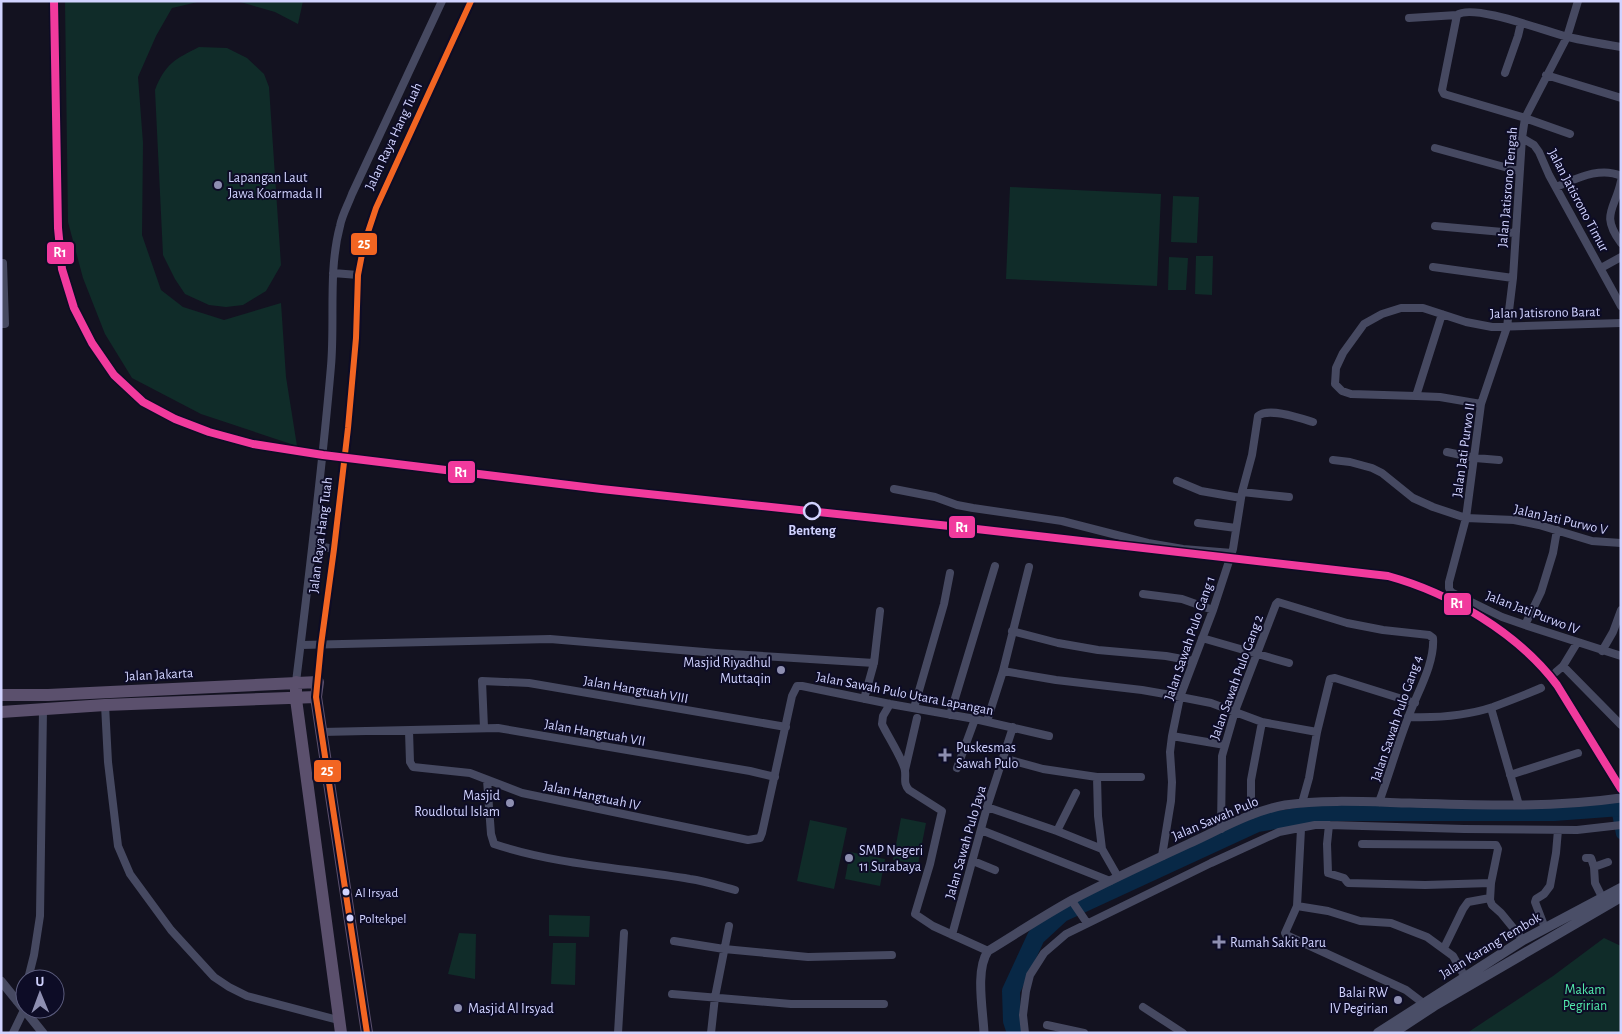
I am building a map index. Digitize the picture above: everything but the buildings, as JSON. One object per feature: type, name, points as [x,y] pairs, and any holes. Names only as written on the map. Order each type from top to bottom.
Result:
[{"type":"highway","name":"Jalan Raya Hang Tuah","points":[[296,682],[296,699],[340,1026]]},
{"type":"highway","name":"Jalan Jakarta","points":[[1,695],[318,682]]},
{"type":"highway","name":"Jalan Raya Hang Tuah","points":[[318,682],[316,698],[367,1033]]},
{"type":"highway","name":"Jalan Jakarta","points":[[1,712],[105,705],[316,698]]},
{"type":"main road","name":"Jalan Karang Tembok","points":[[1393,1033],[1434,1006],[1509,963],[1611,897],[1621,888]]},
{"type":"main road","name":"Jalan Karang Tembok","points":[[1378,1033],[1523,940],[1611,897]]},
{"type":"main road","points":[[1502,953],[1509,963]]},
{"type":"street","name":"Jalan Raya Hang Tuah","points":[[296,682],[314,545],[334,336],[333,273],[340,226],[349,202],[442,1]]},
{"type":"street","name":"Jalan Raya Hang Tuah","points":[[318,682],[356,338],[358,274],[364,244],[376,208],[472,1]]},
{"type":"street","name":"Jalan Jatisrono Tengah","points":[[1507,327],[1513,278],[1514,233],[1525,118],[1566,37],[1578,1]]},
{"type":"street","points":[[1409,18],[1465,12],[1521,23],[1566,37],[1621,47]]},
{"type":"street","points":[[1458,14],[1442,90],[1444,94],[1525,118],[1570,134]]},
{"type":"street","points":[[1505,73],[1521,23]]},
{"type":"street","points":[[1546,75],[1621,98]]},
{"type":"street","name":"Jalan Jatisrono Timur","points":[[1522,138],[1534,145],[1539,152],[1621,306]]},
{"type":"street","points":[[1435,148],[1519,171]]},
{"type":"street","points":[[1556,187],[1590,174],[1608,172],[1621,175]]},
{"type":"street","points":[[1620,184],[1609,216],[1613,232],[1621,243]]},
{"type":"street","points":[[1435,226],[1514,233]]},
{"type":"street","points":[[1601,268],[1621,257]]},
{"type":"street","points":[[1,263],[3,263],[5,324],[1,324]]},
{"type":"street","points":[[1433,268],[1513,278]]},
{"type":"street","points":[[333,273],[358,274]]},
{"type":"street","name":"Jalan Jatisrono Barat","points":[[1416,396],[1350,394],[1342,391],[1335,384],[1336,368],[1343,352],[1364,324],[1382,314],[1401,308],[1423,308],[1492,327],[1621,323]]},
{"type":"street","points":[[1442,314],[1416,396],[1480,404]]},
{"type":"street","name":"Jalan Jati Purwo II","points":[[1450,578],[1466,518],[1480,404],[1507,327]]},
{"type":"street","name":"Jalan Sawah Pulo Gang 1","points":[[1162,856],[1171,801],[1170,752],[1180,697],[1233,551],[1241,495],[1252,455],[1258,416],[1266,412],[1288,415],[1314,422]]},
{"type":"street","points":[[1447,452],[1474,458],[1499,460]]},
{"type":"street","name":"Jalan Jati Purwo V","points":[[1333,460],[1372,468],[1382,473],[1412,498],[1466,518],[1514,520],[1557,530],[1592,541],[1621,543]]},
{"type":"street","points":[[1177,481],[1201,490],[1241,495],[1288,497]]},
{"type":"street","points":[[894,489],[935,497],[957,505],[1062,521],[1148,543],[1183,549],[1233,551]]},
{"type":"street","points":[[1198,523],[1236,528]]},
{"type":"street","points":[[1525,626],[1541,592],[1553,553],[1557,530]]},
{"type":"street","points":[[314,545],[334,549]]},
{"type":"street","points":[[950,715],[995,566]]},
{"type":"street","points":[[987,722],[1003,671],[1029,567]]},
{"type":"street","points":[[914,708],[944,604],[950,573]]},
{"type":"street","name":"Jalan Jati Purwo IV","points":[[1450,578],[1449,588],[1452,592],[1502,616],[1525,626],[1621,656]]},
{"type":"street","points":[[1143,594],[1182,600],[1213,610]]},
{"type":"street","name":"Jalan Sawah Pulo Gang 2","points":[[1221,829],[1222,756],[1225,745],[1235,710],[1276,604],[1280,602],[1285,603]]},
{"type":"street","name":"Jalan Sawah Pulo Gang 4","points":[[1285,603],[1348,623],[1383,630],[1432,636],[1434,641],[1430,658],[1379,802]]},
{"type":"street","points":[[864,699],[874,663],[880,611]]},
{"type":"street","points":[[1602,651],[1613,632],[1621,612]]},
{"type":"street","points":[[1012,631],[1066,645],[1166,656],[1193,661]]},
{"type":"street","points":[[1202,638],[1289,663]]},
{"type":"street","points":[[301,645],[550,640],[874,663]]},
{"type":"street","points":[[1556,672],[1563,666],[1577,643]]},
{"type":"street","points":[[1563,666],[1621,725]]},
{"type":"street","points":[[1003,671],[1056,680],[1142,690],[1211,703],[1235,710],[1262,722],[1317,732]]},
{"type":"street","points":[[1302,803],[1330,679],[1332,678],[1414,703]]},
{"type":"street","name":"Jalan Hangtuah VIII","points":[[484,728],[482,681],[529,683],[786,727]]},
{"type":"street","name":"Jalan Sawah Pulo Utara Lapangan","points":[[761,836],[792,696],[797,686],[975,719],[1049,736]]},
{"type":"street","points":[[1408,718],[1454,716],[1491,708],[1541,688]]},
{"type":"street","points":[[890,704],[883,716],[882,724],[905,770]]},
{"type":"street","points":[[105,705],[108,762],[118,846],[130,874],[171,930],[214,977],[247,996],[340,1026]]},
{"type":"street","points":[[1491,708],[1519,805]]},
{"type":"street","points":[[30,969],[40,916],[43,709]]},
{"type":"street","points":[[917,718],[904,780],[909,790],[942,812],[930,864],[915,914],[933,926],[988,951],[984,957],[981,970],[984,1033]]},
{"type":"street","points":[[957,768],[975,719]]},
{"type":"street","points":[[1251,815],[1252,780],[1262,722]]},
{"type":"street","name":"Jalan Sawah Pulo Jaya","points":[[952,935],[987,807],[1013,727]]},
{"type":"street","name":"Jalan Hangtuah VII","points":[[322,732],[508,729],[775,777]]},
{"type":"street","name":"Jalan Hangtuah IV","points":[[409,731],[410,762],[413,767],[470,773],[522,792],[748,840],[761,836]]},
{"type":"street","points":[[1172,736],[1225,745]]},
{"type":"street","points":[[1510,775],[1578,753]]},
{"type":"street","points":[[1003,758],[1043,769],[1098,777],[1141,777]]},
{"type":"street","points":[[1098,777],[1098,816],[1102,849],[1114,879]]},
{"type":"street","points":[[487,780],[491,834],[494,844],[575,862],[693,879],[735,890]]},
{"type":"street","points":[[1057,831],[1076,793]]},
{"type":"street","name":"Jalan Sawah Pulo","points":[[988,951],[1114,879],[1251,815],[1283,806],[1302,803],[1379,802],[1519,805],[1592,802],[1621,798]]},
{"type":"street","points":[[987,807],[1102,849]]},
{"type":"street","points":[[1025,1033],[1022,1015],[1030,975],[1044,953],[1066,934],[1085,921],[1279,832],[1315,825],[1577,830],[1617,825]]},
{"type":"street","points":[[1329,825],[1327,844],[1328,873],[1344,878],[1348,883],[1425,885],[1491,883]]},
{"type":"street","points":[[1301,829],[1297,906],[1285,933],[1286,935],[1406,990],[1423,1003]]},
{"type":"street","points":[[981,830],[1114,879]]},
{"type":"street","points":[[1545,928],[1535,902],[1550,886],[1558,830]]},
{"type":"street","points":[[1362,844],[1496,845],[1498,849],[1490,898],[1492,905],[1523,940]]},
{"type":"street","points":[[1586,858],[1591,858],[1594,867],[1595,883],[1611,897]]},
{"type":"street","points":[[973,861],[995,870]]},
{"type":"street","points":[[1594,867],[1608,862]]},
{"type":"street","points":[[1444,948],[1468,902],[1490,898]]},
{"type":"street","points":[[1073,903],[1085,921]]},
{"type":"street","points":[[1297,906],[1328,911],[1360,920],[1391,923],[1427,937],[1453,956],[1465,977]]},
{"type":"street","points":[[711,1033],[715,997],[729,926]]},
{"type":"street","points":[[618,1033],[624,933]]},
{"type":"street","points":[[674,941],[724,949],[808,957],[892,955]]},
{"type":"street","points":[[2,984],[15,998]]},
{"type":"street","points":[[672,994],[791,1004],[884,1004]]},
{"type":"street","points":[[1144,1007],[1183,1033]]},
{"type":"street","points":[[13,1033],[18,1019]]},
{"type":"street","points":[[32,1019],[43,1033]]},
{"type":"street","points":[[1047,1025],[1084,1033]]},
{"type":"green space","points":[[65,1],[202,1],[172,8],[156,36],[138,77],[143,143],[142,235],[161,290],[183,307],[224,320],[281,303],[286,377],[297,446],[201,414],[132,378],[105,334],[83,278],[68,222]]},
{"type":"green space","points":[[237,1],[303,1],[298,24],[275,12]]},
{"type":"green space","name":"Lapangan Laut Jawa Koarmada II","points":[[199,47],[227,48],[247,58],[264,74],[269,87],[281,265],[266,291],[243,305],[226,307],[209,305],[185,294],[163,255],[155,90],[163,74],[172,63]]},
{"type":"green space","points":[[1010,187],[1161,194],[1157,286],[1006,279]]},
{"type":"green space","points":[[1173,196],[1199,197],[1197,243],[1171,242]]},
{"type":"green space","points":[[1196,256],[1213,256],[1212,295],[1195,294]]},
{"type":"green space","points":[[1169,257],[1188,258],[1186,290],[1168,290]]},
{"type":"green space","points":[[901,818],[926,823],[918,864],[893,860]]},
{"type":"green space","points":[[810,820],[847,828],[834,889],[797,881]]},
{"type":"green space","points":[[850,852],[885,859],[880,886],[845,879]]},
{"type":"green space","points":[[549,915],[590,916],[589,937],[549,936]]},
{"type":"green space","points":[[459,933],[476,934],[475,979],[448,974]]},
{"type":"green space","name":"Makam Pegirian","points":[[1604,938],[1621,946],[1621,1033],[1467,1033],[1553,976]]},
{"type":"green space","points":[[553,943],[576,943],[575,985],[551,984]]},
{"type":"waterway","points":[[1016,1033],[1012,1021],[1011,991],[1036,937],[1062,913],[1257,823],[1329,812],[1554,812],[1621,807]]},
{"type":"waterway","points":[[1616,808],[1621,834]]},
{"type":"transit line","name":"R1","points":[[54,1],[58,228],[62,269],[74,308],[92,343],[114,375],[143,402],[175,419],[209,432],[253,444],[323,455],[601,489],[959,527],[1388,576],[1411,583],[1458,604],[1481,617],[1523,648],[1557,685],[1621,789]]},
{"type":"transit line","name":"25","points":[[367,1033],[316,697],[348,428],[356,338],[358,275],[364,244],[376,208],[471,1]]},
{"type":"place","name":"Lapangan Laut Jawa Koarmada II","points":[[218,185]]},
{"type":"place","name":"Benteng","points":[[812,511]]},
{"type":"place","name":"Masjid Riyadhul Muttaqin","points":[[781,670]]},
{"type":"place","name":"Puskesmas Sawah Pulo","points":[[945,755]]},
{"type":"place","name":"Masjid Roudlotul Islam","points":[[510,803]]},
{"type":"place","name":"SMP Negeri 11 Surabaya","points":[[849,858]]},
{"type":"place","name":"Al Irsyad","points":[[346,892]]},
{"type":"place","name":"Poltekpel","points":[[350,918]]},
{"type":"place","name":"Rumah Sakit Paru","points":[[1219,942]]},
{"type":"place","name":"Balai RW IV Pegirian","points":[[1398,1000]]},
{"type":"place","name":"Masjid Al Irsyad","points":[[458,1008]]}]
